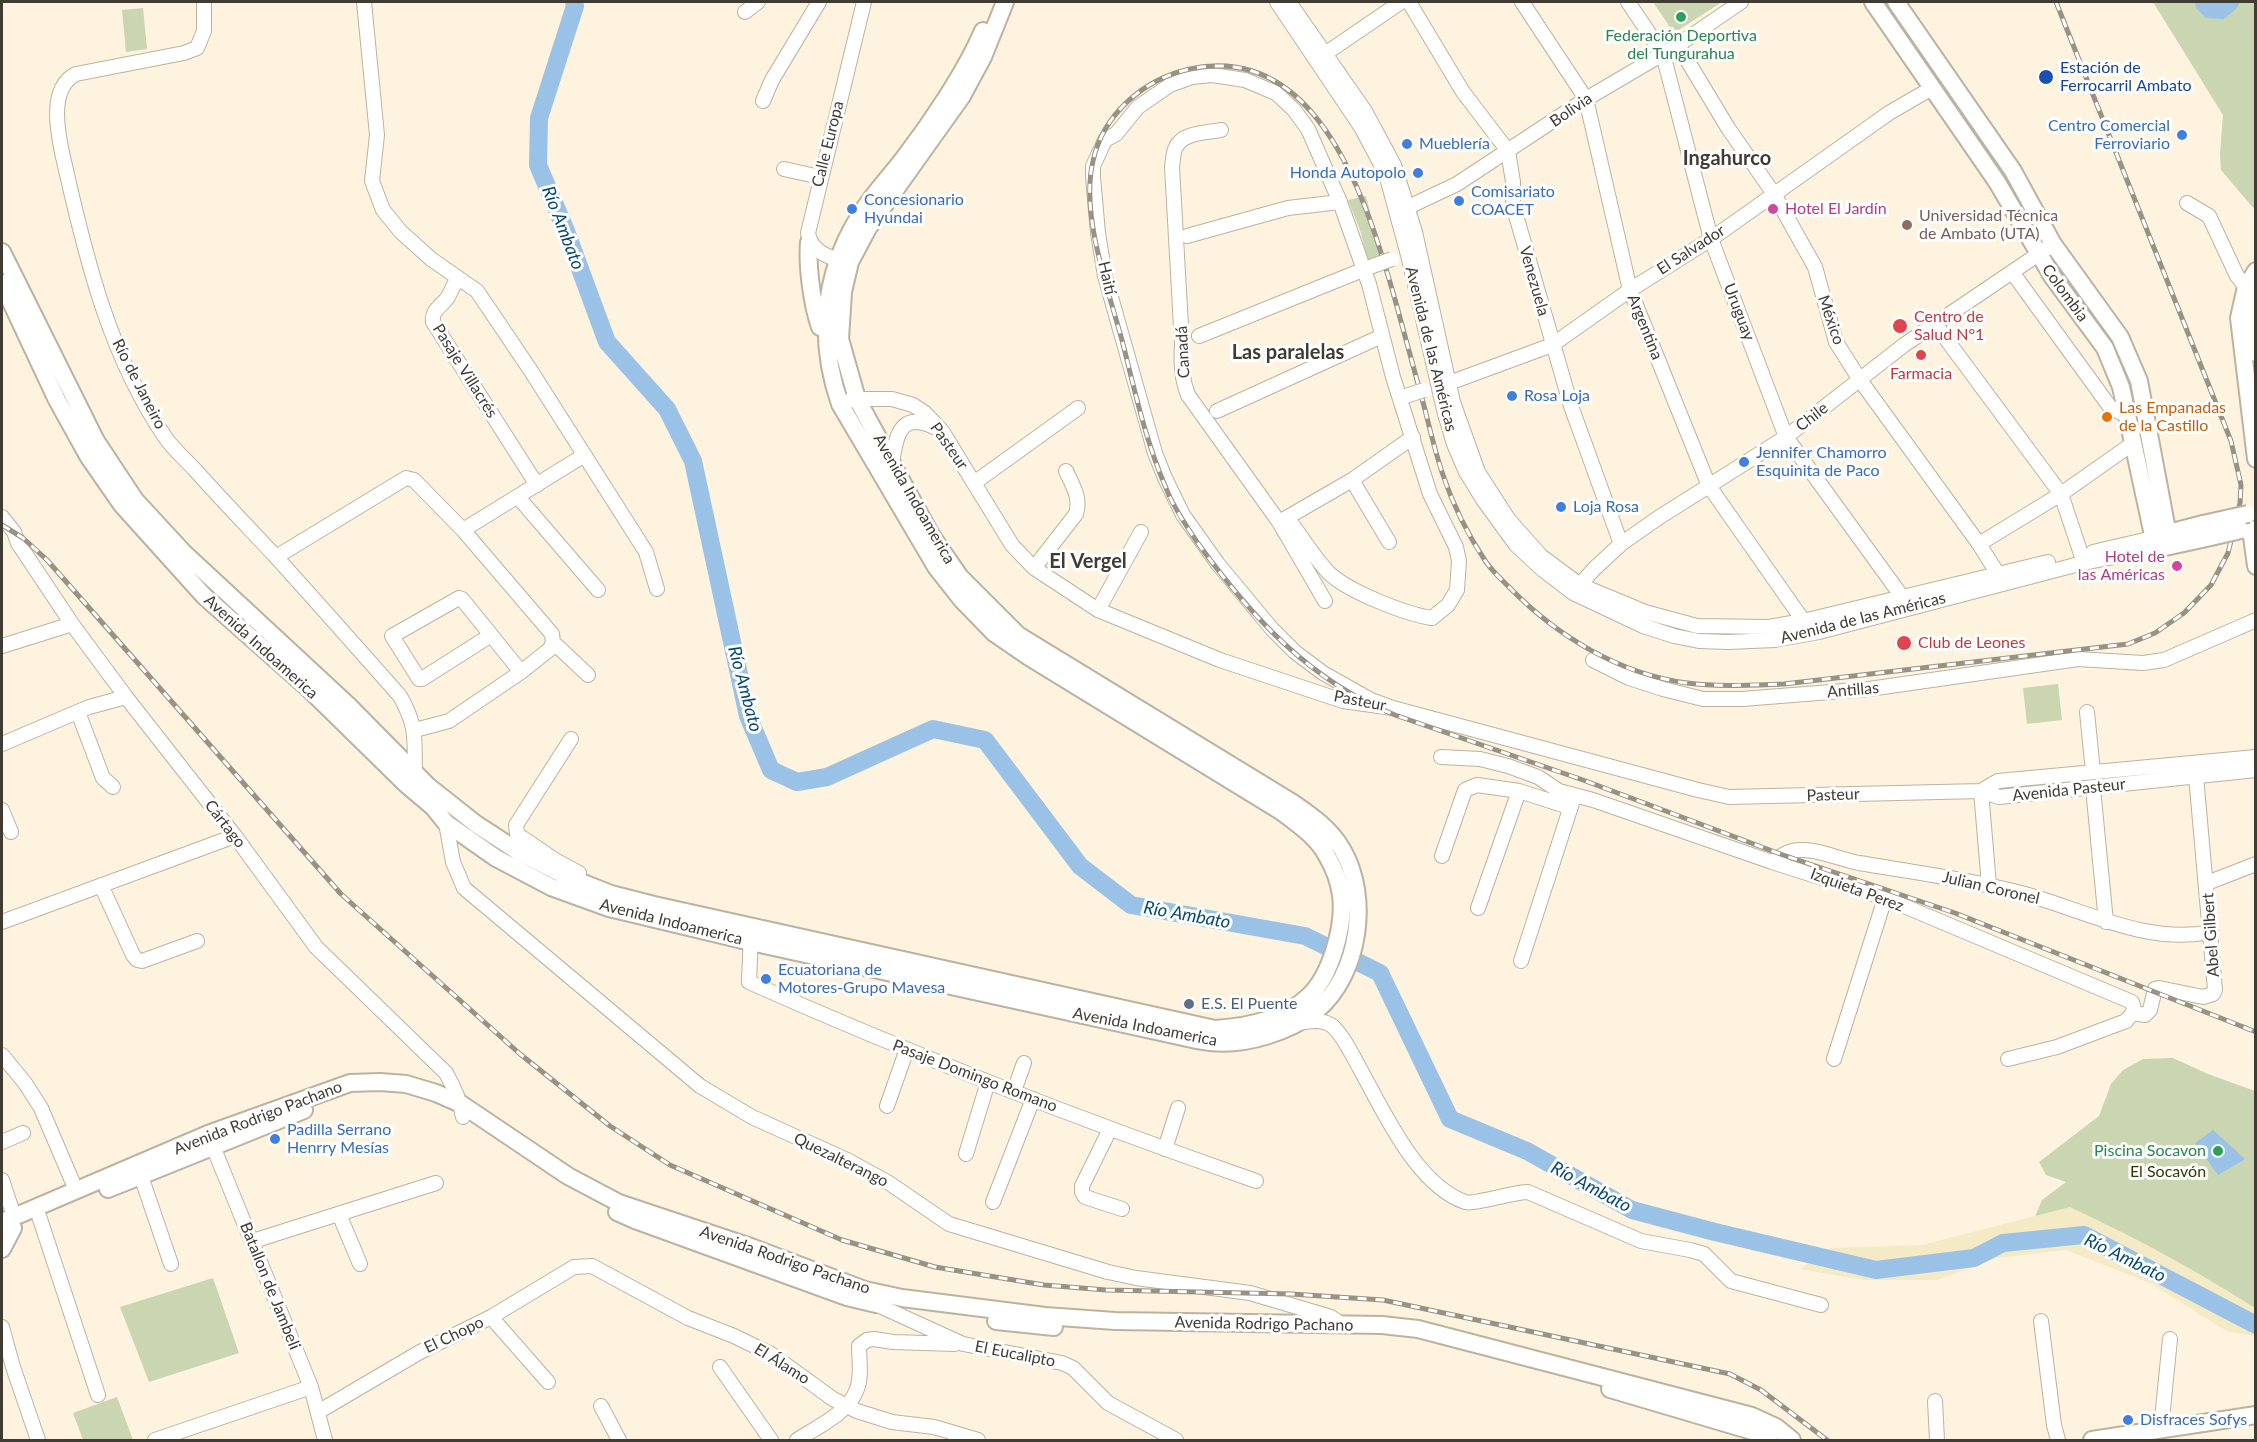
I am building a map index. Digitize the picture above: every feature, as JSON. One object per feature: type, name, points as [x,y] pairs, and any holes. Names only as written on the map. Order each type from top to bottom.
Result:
[{"type":"main road","name":"Avenida Indoamerica","points":[[2,283],[57,400],[88,456],[122,506],[204,596],[411,779],[528,857],[568,877],[611,894],[690,913],[751,935],[1210,1042],[1258,1038],[1292,1025],[1313,1003],[1338,984],[1349,960],[1356,925],[1357,903],[1355,878],[1342,849],[1320,821],[1287,807],[1029,657],[994,633],[962,600],[936,567],[859,432],[840,404],[834,384],[825,326],[828,299],[858,219],[881,184],[904,159],[957,80],[980,37],[993,2]]},
{"type":"main road","name":"Avenida Indoamerica","points":[[1005,2],[983,57],[962,96],[844,261],[840,339],[857,399],[931,535],[960,577],[1018,635],[1287,807]]},
{"type":"main road","name":"Colombia","points":[[1874,2],[1997,182],[2038,255],[2105,348],[2121,387],[2132,444],[2161,542]]},
{"type":"main road","name":"Colombia","points":[[1896,2],[2013,171],[2053,244],[2120,337],[2131,359],[2139,381],[2161,542]]},
{"type":"main road","points":[[809,242],[808,255],[818,321],[827,341]]},
{"type":"main road","name":"Avenida Indoamerica","points":[[2,252],[96,441],[135,500],[183,552],[348,705],[446,823],[496,858],[550,887],[609,908],[1215,1029],[1238,1028],[1261,1023],[1313,1003]]},
{"type":"main road","points":[[2256,270],[2251,291],[2239,318],[2250,366],[2256,459]]},
{"type":"main road","points":[[2251,291],[2256,353]]},
{"type":"main road","points":[[2250,522],[2256,566]]},
{"type":"main road","name":"Avenida de las Américas","points":[[2161,542],[2250,522]]},
{"type":"main road","name":"Avenida Rodrigo Pachano","points":[[8,1225],[76,1190],[211,1140],[336,1096],[359,1091],[386,1091],[462,1110],[568,1176],[619,1203],[751,1247],[865,1290],[925,1301],[1045,1316],[1115,1321],[1382,1325],[1418,1329],[1752,1416],[1776,1427],[1792,1440]]},
{"type":"main road","name":"Avenida Rodrigo Pachano","points":[[462,1110],[564,1185],[635,1220],[809,1284],[873,1303],[1030,1326],[1126,1333],[1397,1336],[1442,1343],[1570,1377],[1752,1431],[1769,1440]]},
{"type":"main road","name":"Avenida Rodrigo Pachano","points":[[8,1225],[39,1216],[141,1176],[211,1140]]},
{"type":"main road","points":[[2,1249],[8,1225]]},
{"type":"main road","points":[[2092,1440],[2256,1415]]},
{"type":"street","name":"Río de Janeiro","points":[[204,2],[204,31],[196,48],[184,53],[76,74],[68,78],[63,86],[57,112],[58,136],[83,244],[99,299],[138,390],[166,438],[400,696],[410,713],[415,730],[411,779]]},
{"type":"street","points":[[364,2],[377,135],[372,181],[383,210],[401,232],[457,279],[477,291],[531,371],[646,552],[657,589]]},
{"type":"street","points":[[745,12],[758,2]]},
{"type":"street","points":[[763,101],[772,80],[819,2]]},
{"type":"street","name":"Calle Europa","points":[[809,242],[808,233],[820,177],[864,2]]},
{"type":"street","name":"Avenida de las Américas","points":[[1277,2],[1365,111],[1394,165],[1437,387]]},
{"type":"street","name":"Avenida de las Américas","points":[[1289,2],[1321,57]]},
{"type":"street","points":[[1321,57],[1401,2]]},
{"type":"street","name":"Venezuela","points":[[1409,2],[1463,92],[1508,151],[1513,182],[1513,205],[1552,345],[1571,406],[1621,544]]},
{"type":"street","name":"Argentina","points":[[1522,2],[1586,99],[1630,290],[1710,486],[1812,634]]},
{"type":"street","name":"Uruguay","points":[[1628,2],[1663,54],[1711,239],[1786,437],[1903,598]]},
{"type":"street","name":"Bolivia","points":[[1403,210],[1457,184],[1586,99],[1678,45],[1741,2]]},
{"type":"street","name":"México","points":[[1678,45],[1728,128],[1774,194],[1815,267],[1836,342],[1860,380],[1979,544],[2001,579]]},
{"type":"street","name":"Haití","points":[[1382,336],[1367,269],[1340,202],[1308,129],[1294,110],[1276,93],[1245,80],[1223,76],[1192,77],[1160,90],[1138,107],[1116,134],[1106,140],[1093,166],[1093,194],[1105,276],[1155,453],[1183,515],[1218,564],[1272,629],[1295,652],[1323,674],[1393,708]]},
{"type":"street","name":"El Salvador","points":[[1403,398],[1552,345],[1630,290],[1711,239],[1889,113],[1932,88]]},
{"type":"street","name":"Canadá","points":[[1221,130],[1191,135],[1182,139],[1176,147],[1172,167],[1182,344],[1181,370],[1188,395],[1283,520],[1325,601]]},
{"type":"street","points":[[784,169],[820,177]]},
{"type":"street","points":[[1187,236],[1288,208],[1340,202]]},
{"type":"street","points":[[2187,203],[2210,216],[2237,276],[2251,291]]},
{"type":"street","name":"Avenida de las Américas","points":[[1403,210],[1408,255],[1437,387],[1454,444],[1466,472],[1516,545],[1543,570],[1643,626],[1699,641],[1775,640],[1812,634],[2081,554],[2161,542]]},
{"type":"street","points":[[809,242],[816,249],[844,261]]},
{"type":"street","name":"Chile","points":[[1576,589],[1621,544],[1786,437],[1935,324],[2053,244]]},
{"type":"street","points":[[1198,336],[1392,259],[1408,255]]},
{"type":"street","points":[[2012,272],[2110,407],[2127,416]]},
{"type":"street","name":"Pasaje Villacrés","points":[[457,279],[446,300],[435,310],[432,316],[433,322],[537,485]]},
{"type":"street","points":[[1935,324],[2061,494],[2081,554]]},
{"type":"street","points":[[1217,411],[1382,336],[1403,398],[1430,494],[1456,547],[1459,561],[1457,590],[1442,612],[1432,618],[1419,616],[1363,596],[1329,573],[1283,520],[1352,480],[1413,437]]},
{"type":"street","name":"Pasteur","points":[[840,404],[857,399],[892,399],[913,405],[925,413],[942,431],[1012,545],[1034,568],[1098,610],[1232,664],[1343,701],[1393,708],[1730,797],[1981,791]]},
{"type":"street","points":[[974,483],[1078,408]]},
{"type":"street","points":[[892,464],[897,434],[904,426],[914,422],[923,422],[942,431]]},
{"type":"street","points":[[1979,544],[2061,494],[2132,444]]},
{"type":"street","points":[[463,530],[583,456]]},
{"type":"street","points":[[1034,568],[1076,514],[1079,505],[1066,471]]},
{"type":"street","points":[[276,557],[406,478],[414,480],[463,530],[552,634],[553,642],[550,649],[521,672],[449,721],[415,730]]},
{"type":"street","points":[[1352,480],[1389,542]]},
{"type":"street","points":[[518,497],[598,590]]},
{"type":"street","name":"Cártago","points":[[2,518],[14,532],[18,543],[72,624],[235,836],[316,946],[446,1073],[462,1110]]},
{"type":"street","points":[[1098,610],[1141,532]]},
{"type":"street","name":"Avenida de las Américas","points":[[1576,589],[1645,612],[1697,626],[1769,627],[2083,563],[2161,542]]},
{"type":"street","points":[[491,635],[422,679],[419,679],[392,636],[459,598],[462,599],[521,672]]},
{"type":"street","name":"Antillas","points":[[1593,660],[1629,678],[1663,689],[1703,699],[1742,699],[1869,689],[2078,659],[2143,663],[2164,660],[2256,620]]},
{"type":"street","points":[[2,646],[72,624]]},
{"type":"street","points":[[553,642],[588,675]]},
{"type":"street","points":[[2,744],[78,712],[126,697]]},
{"type":"street","points":[[78,712],[103,777],[113,787]]},
{"type":"street","points":[[2087,712],[2093,772]]},
{"type":"street","points":[[571,739],[519,817],[516,825],[517,834],[573,871],[628,892],[684,906],[690,913]]},
{"type":"street","points":[[1441,757],[1480,759],[1508,765],[1538,777],[1572,802]]},
{"type":"street","name":"Avenida Pasteur","points":[[1981,791],[1998,781],[2256,757]]},
{"type":"street","name":"Avenida Pasteur","points":[[1981,791],[1999,797],[2256,770]]},
{"type":"street","name":"Abel Gilbert","points":[[2133,1008],[2145,1015],[2150,1010],[2155,989],[2159,988],[2203,997],[2213,994],[2215,990],[2196,776]]},
{"type":"street","points":[[1442,856],[1466,790],[1477,785],[1572,802]]},
{"type":"street","points":[[2093,788],[2106,922]]},
{"type":"street","points":[[1478,908],[1519,791]]},
{"type":"street","points":[[1981,791],[1989,885]]},
{"type":"street","name":"Izquieta Perez","points":[[1572,802],[1593,800],[1772,862],[1885,898],[2133,1008]]},
{"type":"street","points":[[1521,961],[1572,802]]},
{"type":"street","points":[[2,810],[11,832]]},
{"type":"street","name":"Quezalterango","points":[[446,823],[455,868],[464,888],[700,1086],[752,1117],[848,1160],[889,1183],[949,1224],[1126,1276],[1250,1293],[1331,1317],[1343,1326]]},
{"type":"street","points":[[2,921],[235,836]]},
{"type":"street","name":"Julian Coronel","points":[[1772,862],[1792,851],[1808,851],[1844,860],[1989,885],[2034,896],[2106,922],[2174,934],[2211,932]]},
{"type":"street","points":[[2207,883],[2256,864]]},
{"type":"street","points":[[100,885],[137,960],[142,961],[197,941]]},
{"type":"street","points":[[1834,1059],[1885,898]]},
{"type":"street","name":"Pasaje Domingo Romano","points":[[751,935],[749,982],[856,1029],[988,1082],[1110,1129],[1256,1181]]},
{"type":"street","points":[[2008,1059],[2056,1047],[2126,1021],[2133,1008]]},
{"type":"street","points":[[1292,1025],[1313,1020],[1332,1026],[1349,1049],[1416,1164],[1442,1191],[1467,1203],[1516,1192],[1528,1192],[1641,1241],[1704,1254],[1731,1281],[1821,1305]]},
{"type":"street","points":[[887,1106],[907,1049]]},
{"type":"street","points":[[2,1055],[25,1083],[41,1108],[76,1190]]},
{"type":"street","points":[[1014,1091],[1024,1063]]},
{"type":"street","points":[[966,1154],[988,1082]]},
{"type":"street","points":[[993,1202],[1033,1099]]},
{"type":"street","points":[[1165,1149],[1178,1108]]},
{"type":"street","points":[[1110,1129],[1082,1186],[1082,1192],[1085,1197],[1122,1209]]},
{"type":"street","points":[[2,1142],[24,1132]]},
{"type":"street","name":"Batallon de Jambeli","points":[[211,1140],[311,1388],[325,1440]]},
{"type":"street","points":[[141,1176],[171,1264]]},
{"type":"street","points":[[2,1180],[8,1225]]},
{"type":"street","points":[[253,1241],[436,1183]]},
{"type":"street","points":[[339,1214],[360,1264]]},
{"type":"street","points":[[39,1216],[98,1395]]},
{"type":"street","name":"El Chopo","points":[[318,1412],[420,1352],[492,1317],[574,1267],[587,1264],[592,1266]]},
{"type":"street","name":"El Álamo","points":[[592,1266],[688,1318],[771,1354],[834,1399],[848,1406],[892,1422],[933,1427],[978,1440]]},
{"type":"street","name":"El Eucalipto","points":[[873,1303],[963,1344],[1062,1363],[1073,1368],[1108,1403],[1176,1440]]},
{"type":"street","points":[[492,1317],[548,1382]]},
{"type":"street","points":[[2041,1321],[2054,1425],[2058,1440]]},
{"type":"street","points":[[2,1327],[38,1440]]},
{"type":"street","points":[[797,1440],[848,1406],[857,1390],[859,1346],[862,1343],[874,1339],[893,1342],[963,1344]]},
{"type":"street","points":[[2161,1429],[2170,1339]]},
{"type":"street","points":[[2,1380],[13,1367]]},
{"type":"street","points":[[720,1367],[771,1440]]},
{"type":"street","points":[[163,1439],[311,1388]]},
{"type":"street","points":[[1935,1401],[1937,1440]]},
{"type":"street","points":[[601,1406],[619,1440]]},
{"type":"green space","name":"Federación Deportiva del Tungurahua","points":[[1653,2],[1722,2],[1674,33]]},
{"type":"green space","points":[[2153,2],[2255,2],[2255,210],[2221,170],[2223,115]]},
{"type":"green space","points":[[143,8],[147,49],[126,52],[122,10]]},
{"type":"green space","points":[[1366,196],[1381,255],[1368,262],[1361,233],[1348,200]]},
{"type":"green space","points":[[2058,684],[2062,720],[2027,724],[2023,688]]},
{"type":"green space","name":"El Socavón","points":[[2173,1058],[2255,1091],[2255,1320],[2029,1231],[2042,1200],[2066,1182],[2046,1175],[2039,1162],[2099,1116],[2111,1084],[2123,1070],[2143,1059]]},
{"type":"green space","points":[[213,1278],[239,1353],[149,1382],[120,1307]]},
{"type":"green space","points":[[117,1397],[133,1440],[83,1440],[73,1413]]},
{"type":"sand","points":[[2070,1207],[2164,1254],[2255,1308],[2255,1336],[2226,1331],[2150,1283],[2066,1250],[1997,1258],[1937,1280],[1864,1280],[1800,1269],[1831,1248],[1922,1245]]},
{"type":"water","points":[[2195,2],[2240,2],[2237,8],[2224,19],[2206,18],[2196,8]]},
{"type":"water","name":"Piscina Socavon","points":[[2213,1130],[2245,1159],[2218,1175],[2195,1143]]},
{"type":"waterway","name":"Río Ambato","points":[[574,2],[575,6],[539,118],[538,165],[566,231],[607,342],[667,409],[693,461],[748,716],[771,770],[797,782],[827,777],[933,729],[985,740],[1080,866],[1131,905],[1305,936],[1380,973],[1450,1119],[1527,1151],[1632,1210],[1876,1270],[1974,1258],[2003,1243],[2084,1235],[2256,1325]]},
{"type":"railway","points":[[2056,2],[2231,441],[2241,485],[2240,503],[2228,553],[2211,585],[2184,613],[2155,633],[2128,644],[1784,684],[1687,683],[1637,671],[1614,662],[1569,637],[1528,605],[1489,566],[1467,531],[1440,466],[1396,303],[1371,222],[1332,140],[1306,106],[1274,80],[1235,67],[1190,69],[1157,81],[1128,101],[1106,128],[1098,144],[1090,182],[1093,229],[1141,417],[1172,502],[1217,569],[1260,620],[1309,665],[1335,684],[1395,715],[1583,780],[1783,855],[1955,913],[2256,1032]]},
{"type":"railway","points":[[2,525],[23,538],[47,560],[341,894],[520,1054],[610,1126],[670,1165],[842,1240],[935,1267],[1044,1285],[1106,1290],[1291,1294],[1383,1300],[1730,1374],[1761,1390],[1827,1440]]},
{"type":"place","name":"Federación Deportiva del Tungurahua","points":[[1681,17]]},
{"type":"place","name":"Estación de Ferrocarril Ambato","points":[[2046,77]]},
{"type":"place","name":"Centro Comercial Ferroviario","points":[[2182,135]]},
{"type":"place","name":"Mueblería","points":[[1407,144]]},
{"type":"place","name":"Honda Autopolo","points":[[1418,173]]},
{"type":"place","name":"Comisariato COACET","points":[[1459,201]]},
{"type":"place","name":"Concesionario Hyundai","points":[[852,209]]},
{"type":"place","name":"Hotel El Jardín","points":[[1773,209]]},
{"type":"place","name":"Universidad Técnica de Ambato (UTA)","points":[[1907,225]]},
{"type":"place","name":"Centro de Salud N°1","points":[[1900,326]]},
{"type":"place","name":"Farmacia","points":[[1921,355]]},
{"type":"place","name":"Rosa Loja","points":[[1512,396]]},
{"type":"place","name":"Las Empanadas de la Castillo","points":[[2107,417]]},
{"type":"place","name":"Jennifer Chamorro Esquinita de Paco","points":[[1744,462]]},
{"type":"place","name":"Loja Rosa","points":[[1561,507]]},
{"type":"place","name":"Hotel de las Américas","points":[[2177,566]]},
{"type":"place","name":"Club de Leones","points":[[1904,643]]},
{"type":"place","name":"Ecuatoriana de Motores-Grupo Mavesa","points":[[766,979]]},
{"type":"place","name":"E.S. El Puente","points":[[1189,1004]]},
{"type":"place","name":"Padilla Serrano Henrry Mesías","points":[[275,1139]]},
{"type":"place","name":"Piscina Socavon","points":[[2218,1151]]},
{"type":"place","name":"Disfraces Sofys","points":[[2128,1420]]},
{"type":"district","name":"Ingahurco","points":[[1727,159]]},
{"type":"district","name":"Las paralelas","points":[[1288,353]]},
{"type":"district","name":"El Vergel","points":[[1088,562]]}]
